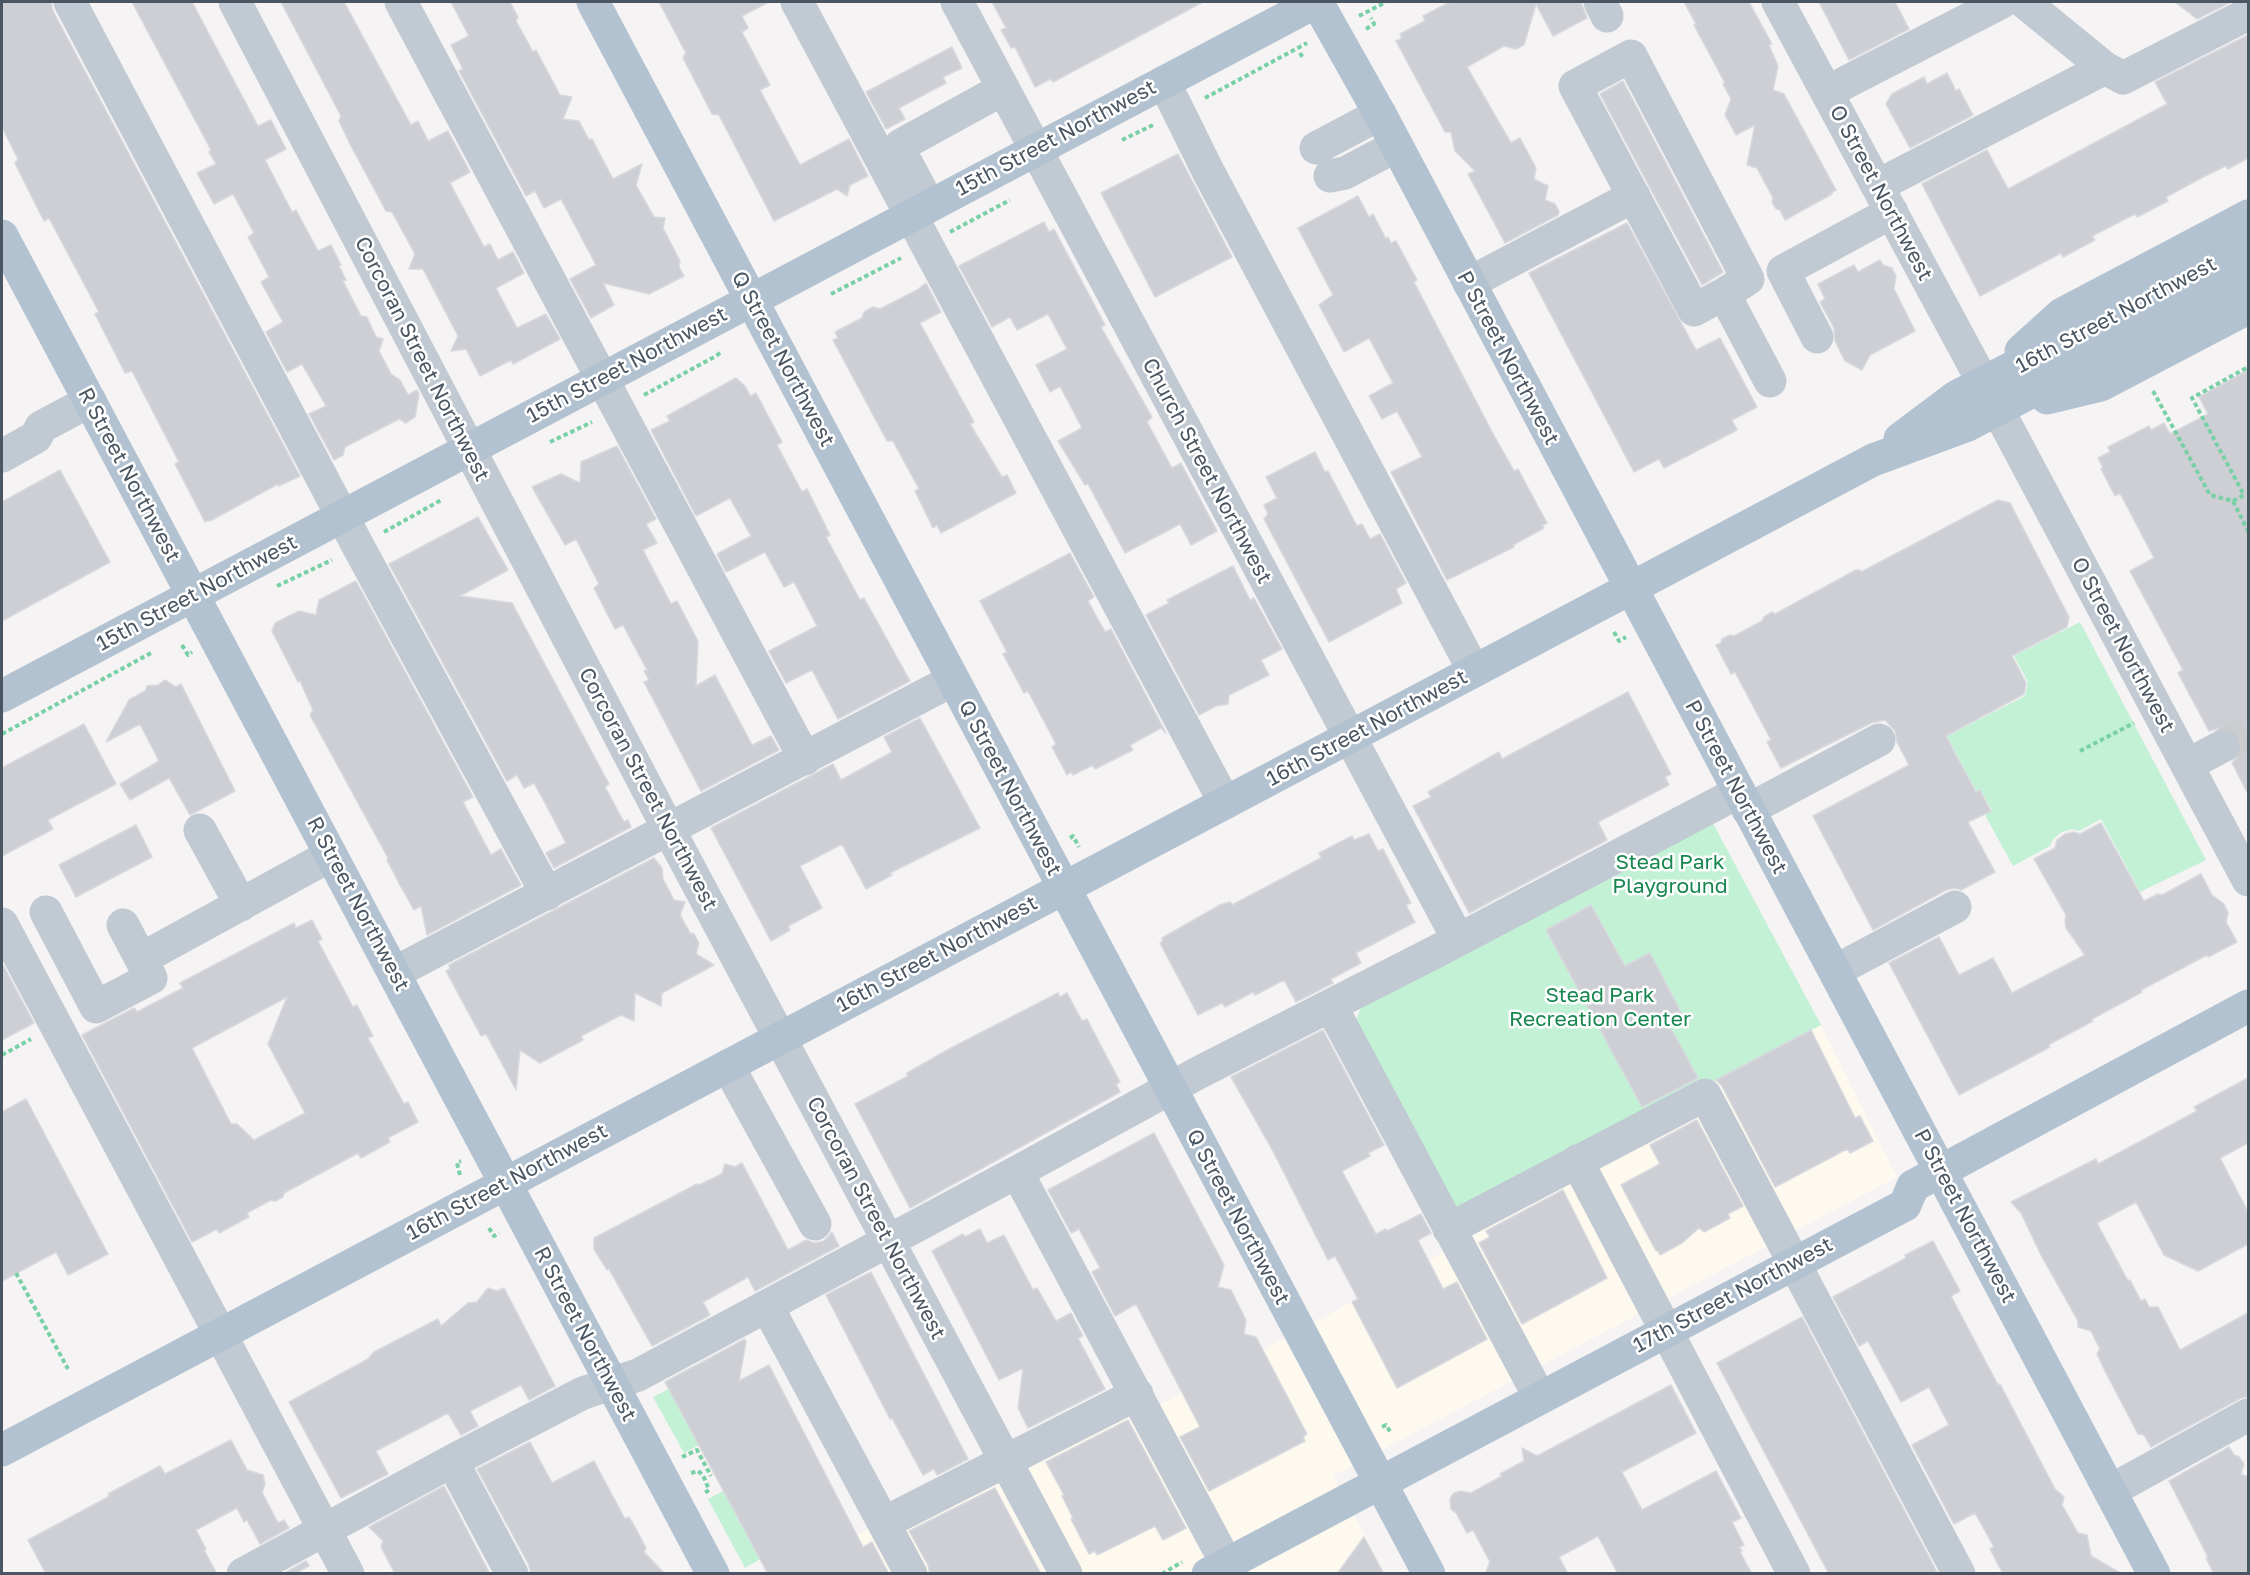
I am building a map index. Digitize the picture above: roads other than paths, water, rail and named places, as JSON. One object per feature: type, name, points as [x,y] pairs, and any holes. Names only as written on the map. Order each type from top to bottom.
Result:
[{"type":"main road","name":"Q Street Northwest","points":[[593,2],[1429,1574]]},
{"type":"main road","name":"15th Street Northwest","points":[[2,696],[1316,2]]},
{"type":"main road","name":"P Street Northwest","points":[[1316,2],[1380,114],[2154,1574]]},
{"type":"main road","name":"16th Street Northwest","points":[[2,1450],[1873,460],[1968,425],[2062,314],[2248,216]]},
{"type":"main road","name":"R Street Northwest","points":[[2,236],[712,1574]]},
{"type":"main road","name":"16th Street Northwest","points":[[1991,397],[2248,245]]},
{"type":"main road","name":"16th Street Northwest","points":[[1991,397],[2248,278]]},
{"type":"main road","name":"16th Street Northwest","points":[[1991,397],[2100,386],[2248,308]]},
{"type":"main road","name":"17th Street Northwest","points":[[1222,1570],[1381,1482],[1905,1205],[1913,1186],[2248,1006]]},
{"type":"street","points":[[70,2],[342,516],[546,894]]},
{"type":"street","name":"Corcoran Street Northwest","points":[[235,2],[669,830],[1066,1574]]},
{"type":"street","points":[[401,2],[805,759]]},
{"type":"street","points":[[797,2],[920,210],[1225,803]]},
{"type":"street","name":"Church Street Northwest","points":[[957,2],[1458,939]]},
{"type":"street","name":"O Street Northwest","points":[[1778,2],[2248,880]]},
{"type":"street","points":[[1827,92],[2002,2]]},
{"type":"street","points":[[2024,2],[2105,68],[2123,78],[2248,14]]},
{"type":"street","points":[[1630,56],[1748,279],[1724,294],[1694,310],[1575,86],[1630,56]]},
{"type":"street","points":[[1817,337],[1783,271],[1885,199],[2105,68]]},
{"type":"street","points":[[1164,82],[1208,171],[1474,671]]},
{"type":"street","points":[[920,210],[900,151],[901,145],[1003,89]]},
{"type":"street","points":[[1380,114],[1323,162],[1345,173],[1396,146]]},
{"type":"street","points":[[1468,283],[1634,195]]},
{"type":"street","points":[[1724,294],[1770,381]]},
{"type":"street","points":[[2,456],[36,437],[42,427],[90,401]]},
{"type":"street","points":[[394,973],[953,680]]},
{"type":"street","points":[[243,1574],[583,1392],[638,1375],[1170,1088],[1458,939],[1744,801],[1879,740]]},
{"type":"street","points":[[2187,765],[2223,746]]},
{"type":"street","points":[[200,830],[241,904]]},
{"type":"street","points":[[141,959],[332,855]]},
{"type":"street","points":[[1835,971],[1955,907]]},
{"type":"street","points":[[46,912],[96,1007],[150,978],[123,925]]},
{"type":"street","points":[[2,924],[348,1574]]},
{"type":"street","points":[[1331,1006],[1540,1398]]},
{"type":"street","points":[[728,1066],[815,1224]]},
{"type":"street","points":[[1449,1229],[1705,1095],[1959,1574]]},
{"type":"street","points":[[1577,1161],[1794,1574]]},
{"type":"street","points":[[1017,1172],[1137,1394],[1222,1570]]},
{"type":"street","points":[[767,1306],[911,1574]]},
{"type":"street","points":[[884,1523],[1137,1394]]},
{"type":"street","points":[[2110,1491],[2248,1415]]},
{"type":"street","points":[[452,1461],[512,1574]]},
{"type":"tunnel","points":[[2223,746],[2248,732]]},
{"type":"park label","name":"Stead Park Playground","points":[[1670,874]]},
{"type":"park label","name":"Stead Park Recreation Center","points":[[1600,1007]]}]
